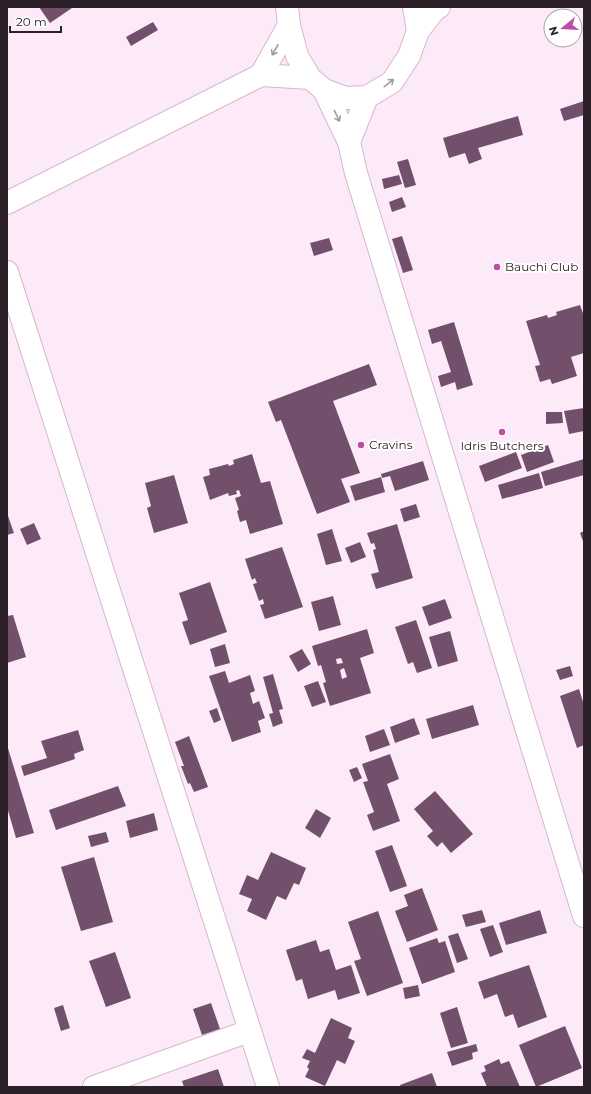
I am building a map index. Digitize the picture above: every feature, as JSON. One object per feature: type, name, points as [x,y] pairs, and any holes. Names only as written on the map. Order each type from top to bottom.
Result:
[{"type":"street","points":[[414,7],[418,31]]},
{"type":"street","points":[[7,203],[261,75],[317,84],[346,98],[367,98],[392,82],[409,56],[418,31],[435,9],[439,7]]},
{"type":"street","points":[[261,75],[288,16]]},
{"type":"street","points":[[288,16],[297,56],[317,84],[349,142],[356,173],[584,916]]},
{"type":"street","points":[[349,142],[367,98]]},
{"type":"street","points":[[7,272],[268,1087]]},
{"type":"street","points":[[94,1087],[249,1031]]},
{"type":"building","points":[[39,7],[71,7],[72,8],[50,23]]},
{"type":"building","points":[[153,22],[158,30],[131,46],[126,37]]},
{"type":"building","points":[[584,101],[584,115],[564,121],[560,109]]},
{"type":"building","points":[[518,116],[523,135],[478,148],[482,159],[469,164],[465,153],[449,158],[443,138]]},
{"type":"building","points":[[408,159],[416,185],[405,188],[397,162]]},
{"type":"building","points":[[399,175],[402,184],[384,189],[382,179]]},
{"type":"building","points":[[402,197],[406,207],[392,212],[389,202]]},
{"type":"building","points":[[402,236],[413,270],[403,273],[392,239]]},
{"type":"building","points":[[329,238],[333,250],[314,256],[310,243]]},
{"type":"building","points":[[580,305],[584,316],[584,353],[571,357],[577,376],[552,384],[550,379],[540,382],[535,366],[540,365],[526,321],[547,315],[548,318],[557,315],[556,312]]},
{"type":"building","points":[[454,322],[473,385],[457,390],[455,382],[441,387],[438,376],[451,372],[441,341],[432,344],[428,330]]},
{"type":"building","points":[[369,364],[377,385],[333,401],[360,473],[341,479],[350,502],[317,514],[281,420],[276,422],[268,402]]},
{"type":"building","points":[[584,408],[584,431],[569,434],[564,411]]},
{"type":"building","points":[[546,412],[562,412],[563,423],[546,424]]},
{"type":"building","points":[[548,445],[554,462],[527,472],[521,455]]},
{"type":"building","points":[[516,452],[522,468],[485,482],[479,466]]},
{"type":"building","points":[[252,454],[261,483],[270,481],[283,524],[250,534],[246,520],[240,522],[237,511],[239,510],[235,498],[241,496],[239,490],[236,491],[237,494],[229,496],[228,493],[210,500],[203,477],[210,475],[209,469],[228,464],[229,466],[234,464],[233,460]]},
{"type":"building","points":[[584,459],[584,475],[545,486],[541,472]]},
{"type":"building","points":[[423,461],[429,480],[395,491],[390,476],[382,478],[381,474]]},
{"type":"building","points":[[539,473],[543,488],[502,499],[498,485]]},
{"type":"building","points":[[174,475],[188,523],[154,533],[147,508],[151,506],[145,483]]},
{"type":"building","points":[[381,477],[385,492],[355,501],[350,486]]},
{"type":"building","points":[[416,504],[420,517],[404,522],[400,509]]},
{"type":"building","points":[[7,513],[14,533],[7,535]]},
{"type":"building","points":[[34,523],[41,539],[27,545],[20,529]]},
{"type":"building","points":[[397,524],[413,578],[376,589],[371,574],[379,572],[373,550],[376,549],[374,543],[371,544],[367,533]]},
{"type":"building","points":[[332,529],[342,561],[326,565],[317,534]]},
{"type":"building","points":[[584,531],[584,544],[580,533]]},
{"type":"building","points":[[360,542],[366,557],[351,563],[345,548]]},
{"type":"building","points":[[282,547],[303,607],[265,619],[260,605],[264,604],[263,599],[259,601],[253,584],[257,583],[255,578],[252,580],[245,559]]},
{"type":"building","points":[[210,582],[227,632],[190,645],[182,622],[188,620],[179,593]]},
{"type":"building","points":[[333,596],[341,625],[319,631],[311,602]]},
{"type":"building","points":[[445,599],[452,618],[429,626],[422,607]]},
{"type":"building","points":[[13,615],[26,657],[7,663],[7,616]]},
{"type":"building","points":[[416,620],[432,668],[417,673],[413,662],[408,664],[395,627]]},
{"type":"building","points":[[367,629],[374,653],[360,658],[371,693],[330,706],[323,683],[326,682],[321,665],[318,666],[312,646]],"holes":[[[341,658],[343,663],[337,664],[336,659]],[[344,668],[347,677],[342,679],[340,670]]]},
{"type":"building","points":[[450,631],[458,661],[438,667],[429,637]]},
{"type":"building","points":[[225,644],[230,663],[215,667],[210,649]]},
{"type":"building","points":[[302,649],[311,664],[298,672],[289,656]]},
{"type":"building","points":[[570,666],[573,676],[560,680],[556,670]]},
{"type":"building","points":[[225,671],[229,683],[250,675],[255,691],[250,693],[253,704],[259,701],[265,718],[258,721],[261,732],[232,742],[209,676]]},
{"type":"building","points":[[273,674],[283,709],[279,710],[283,723],[273,727],[269,714],[273,713],[263,677]]},
{"type":"building","points":[[318,681],[326,702],[312,707],[304,686]]},
{"type":"building","points":[[579,689],[584,705],[584,745],[577,748],[560,696]]},
{"type":"building","points":[[473,705],[479,725],[432,739],[426,719]]},
{"type":"building","points":[[217,708],[221,720],[214,723],[209,711]]},
{"type":"building","points":[[414,718],[420,734],[395,743],[390,727]]},
{"type":"building","points":[[384,729],[390,745],[370,752],[365,736]]},
{"type":"building","points":[[78,730],[84,750],[74,754],[75,759],[24,776],[21,766],[47,758],[41,741]]},
{"type":"building","points":[[189,736],[208,787],[194,792],[190,783],[188,784],[181,766],[184,766],[175,742]]},
{"type":"building","points":[[7,745],[34,833],[16,838],[7,807]]},
{"type":"building","points":[[390,754],[399,779],[387,784],[400,821],[373,831],[367,815],[374,812],[363,782],[368,781],[362,764]]},
{"type":"building","points":[[357,767],[362,778],[354,782],[349,770]]},
{"type":"building","points":[[118,786],[126,806],[56,830],[49,810]]},
{"type":"building","points":[[435,791],[473,834],[451,853],[442,842],[437,847],[427,836],[433,831],[414,809]]},
{"type":"building","points":[[316,809],[331,818],[320,838],[305,828]]},
{"type":"building","points":[[154,813],[158,830],[130,838],[126,821]]},
{"type":"building","points":[[106,832],[109,842],[91,847],[88,836]]},
{"type":"building","points":[[392,845],[407,886],[390,892],[375,851]]},
{"type":"building","points":[[271,852],[306,868],[299,885],[294,883],[286,900],[277,896],[266,920],[247,911],[252,899],[239,894],[247,875],[258,880]]},
{"type":"building","points":[[94,857],[113,922],[81,931],[61,867]]},
{"type":"building","points":[[422,888],[438,930],[407,942],[395,911],[408,906],[404,895]]},
{"type":"building","points":[[482,910],[486,922],[466,927],[462,915]]},
{"type":"building","points":[[540,910],[547,933],[506,945],[499,923]]},
{"type":"building","points":[[378,911],[403,983],[367,996],[354,961],[361,959],[348,922]]},
{"type":"building","points":[[493,925],[503,952],[490,957],[480,929]]},
{"type":"building","points":[[458,933],[468,959],[457,963],[448,936]]},
{"type":"building","points":[[437,938],[439,943],[445,941],[455,972],[422,984],[409,948]]},
{"type":"building","points":[[316,940],[320,952],[329,949],[336,970],[351,965],[360,993],[338,1000],[335,990],[308,999],[302,979],[296,981],[286,950]]},
{"type":"building","points":[[115,952],[131,998],[106,1007],[89,961]]},
{"type":"building","points":[[529,965],[547,1017],[518,1028],[513,1014],[505,1017],[497,994],[484,999],[478,982]]},
{"type":"building","points":[[418,985],[420,996],[405,999],[403,988]]},
{"type":"building","points":[[211,1003],[220,1029],[202,1035],[193,1009]]},
{"type":"building","points":[[63,1005],[70,1028],[61,1031],[54,1008]]},
{"type":"building","points":[[457,1007],[468,1043],[451,1048],[440,1013]]},
{"type":"building","points":[[331,1018],[352,1028],[348,1038],[355,1041],[345,1064],[337,1060],[325,1086],[305,1077],[309,1069],[307,1067],[310,1061],[302,1058],[307,1049],[315,1053]]},
{"type":"building","points":[[565,1026],[582,1068],[536,1087],[519,1045]]},
{"type":"building","points":[[476,1044],[478,1051],[472,1053],[473,1059],[452,1066],[447,1052]]},
{"type":"building","points":[[499,1059],[501,1064],[509,1061],[520,1087],[487,1087],[481,1073],[486,1071],[484,1066]]},
{"type":"building","points":[[218,1069],[224,1087],[184,1087],[182,1081]]},
{"type":"building","points":[[432,1073],[437,1087],[401,1087],[400,1085]]},
{"type":"place","name":"Bauchi Club","points":[[497,267]]},
{"type":"place","name":"Idris Butchers","points":[[502,432]]},
{"type":"place","name":"Cravins","points":[[361,445]]}]
